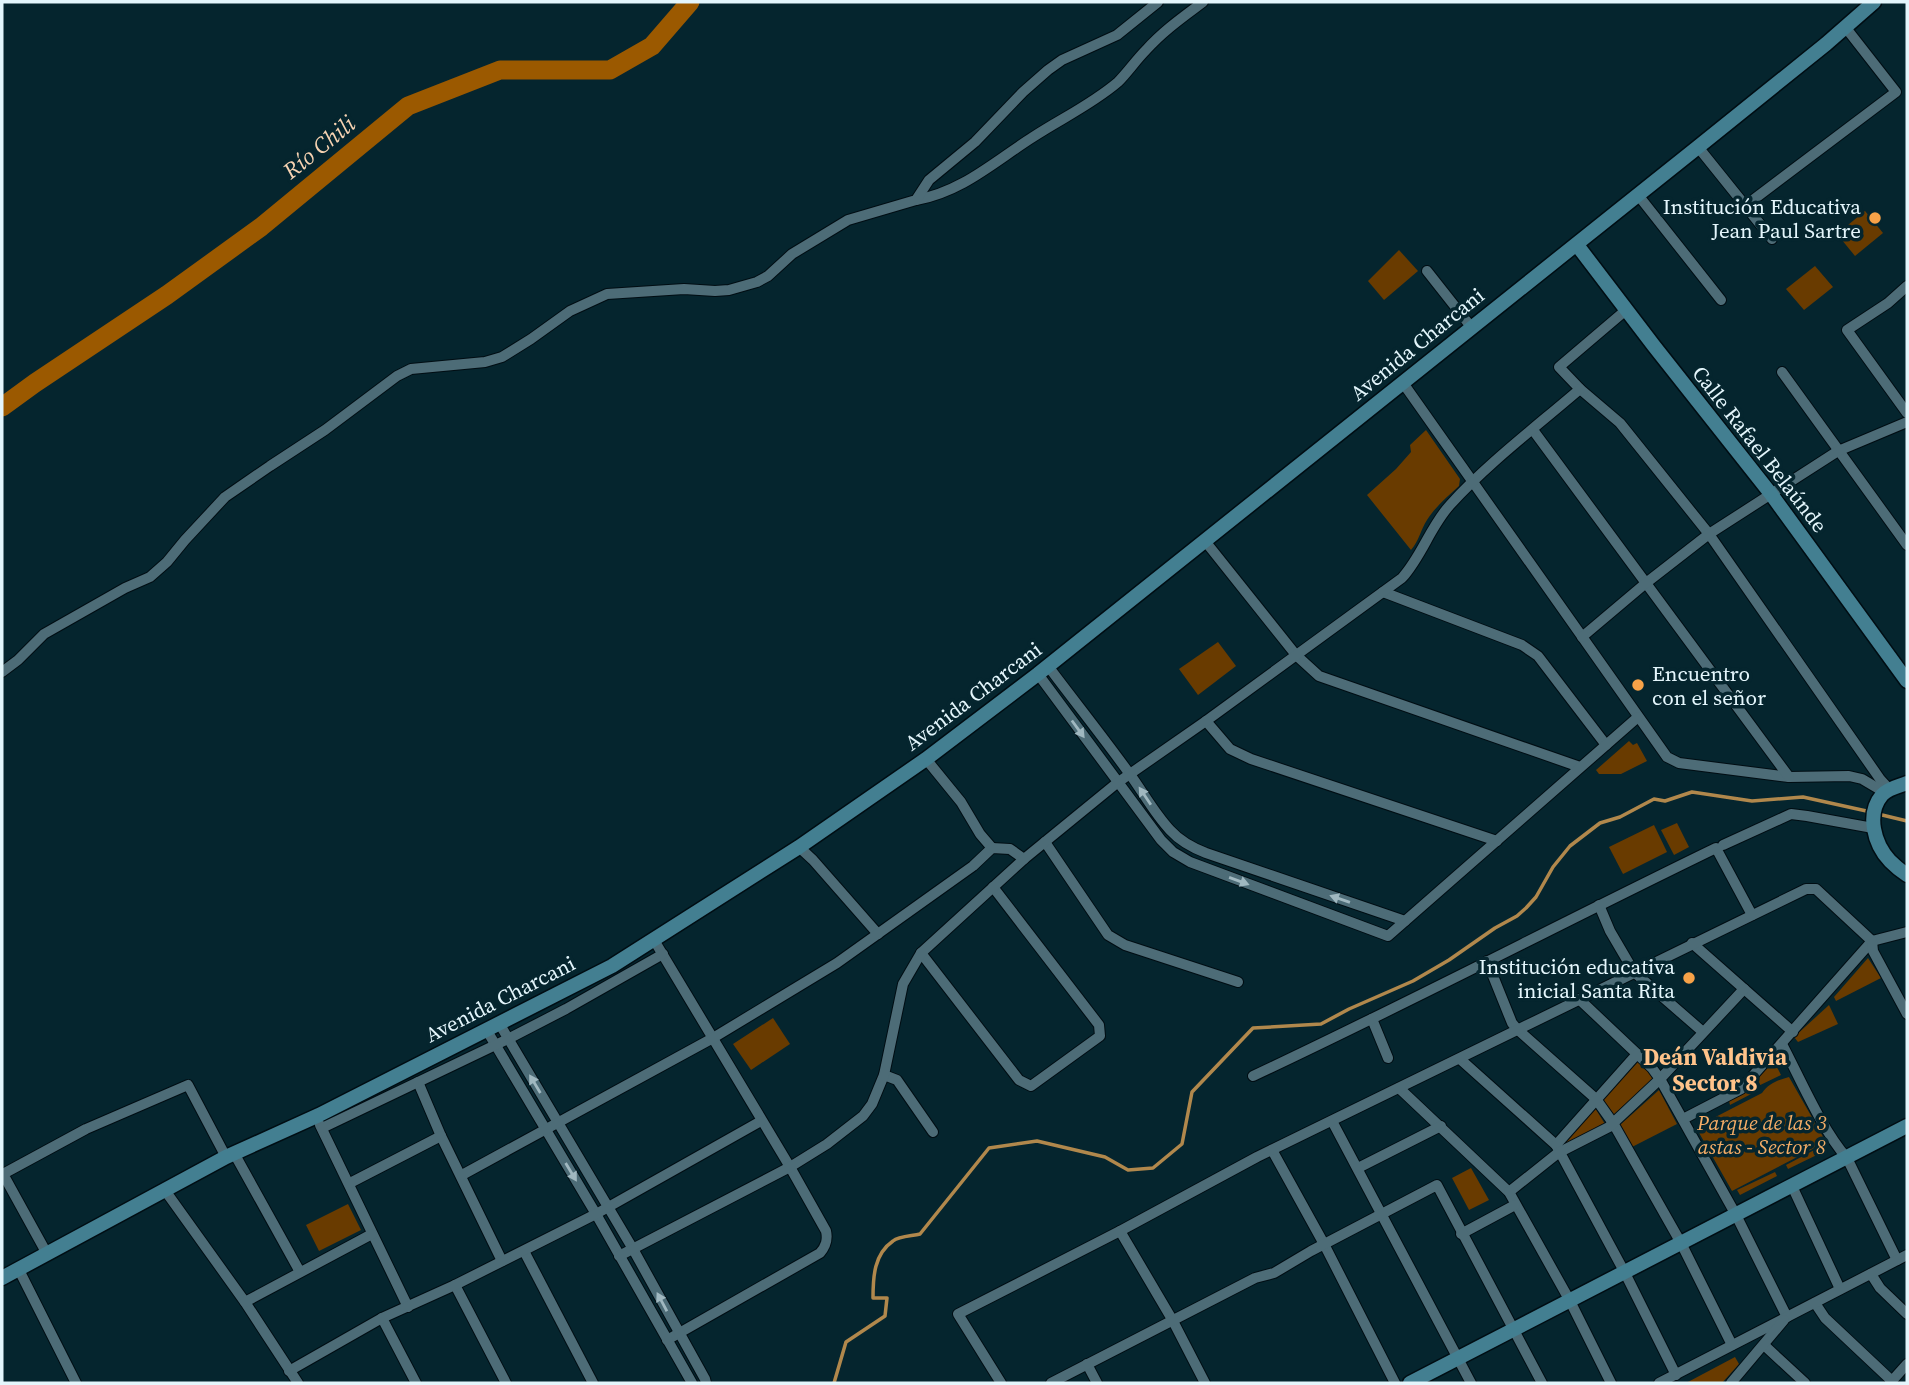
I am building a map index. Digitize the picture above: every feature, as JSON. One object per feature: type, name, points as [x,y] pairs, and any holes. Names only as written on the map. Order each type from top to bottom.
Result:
[{"type":"main road","name":"Avenida Charcani","points":[[2,1278],[230,1155],[319,1122],[492,1026],[612,966],[799,847],[926,760],[1043,670],[1698,147],[1874,2]]},
{"type":"main road","name":"Calle Rafael Belaúnde","points":[[1577,244],[1771,494],[1907,681]]},
{"type":"main road","points":[[1907,783],[1879,806],[1879,844],[1889,860],[1907,875]]},
{"type":"main road","points":[[1410,1383],[1907,1126]]},
{"type":"street","points":[[916,200],[929,180],[975,142],[1048,70],[1062,60],[1117,35],[1158,2]]},
{"type":"street","points":[[2,672],[44,634],[125,588],[150,577],[167,562],[225,497],[325,430],[397,376],[411,369],[485,362],[502,357],[570,311],[607,295],[684,289],[715,291],[744,287],[768,276],[792,254],[848,220],[940,194],[1002,160],[1051,126],[1092,103],[1120,79],[1169,26],[1203,2]]},
{"type":"street","points":[[1745,206],[1896,92],[1846,27]]},
{"type":"street","points":[[1698,147],[1772,239]]},
{"type":"street","points":[[1638,195],[1721,300]]},
{"type":"street","points":[[1427,271],[1472,328]]},
{"type":"street","points":[[1907,286],[1888,303],[1847,330],[1907,413]]},
{"type":"street","points":[[1626,310],[1559,367],[1620,423],[1709,534],[1872,768],[1879,806]]},
{"type":"street","points":[[1782,372],[1907,545]]},
{"type":"street","points":[[1403,383],[1667,757],[1679,763],[1789,777],[1849,776],[1862,779],[1879,806]]},
{"type":"street","points":[[619,1256],[790,1167],[827,1144],[863,1116],[872,1104],[884,1075],[903,984],[921,953],[1024,859],[1117,783],[1402,578],[1415,564],[1435,523],[1473,482],[1580,389]]},
{"type":"street","points":[[1582,637],[1709,534],[1839,451],[1907,422]]},
{"type":"street","points":[[1533,430],[1789,777]]},
{"type":"street","points":[[1205,541],[1296,655],[1319,676],[1580,767]]},
{"type":"street","points":[[1383,592],[1522,645],[1538,656],[1606,745]]},
{"type":"street","points":[[1043,670],[1117,783],[1173,852],[1190,862],[1388,936],[1638,717]]},
{"type":"street","points":[[1043,670],[1130,775],[1171,831],[1194,848],[1405,921]]},
{"type":"street","points":[[1206,721],[1230,749],[1251,759],[1497,841]]},
{"type":"street","points":[[926,760],[961,802],[980,834],[992,848],[1010,849],[1024,859]]},
{"type":"street","points":[[1723,845],[1791,814],[1807,816],[1879,806]]},
{"type":"street","points":[[1045,842],[1108,935],[1125,945],[1238,982]]},
{"type":"street","points":[[799,847],[878,934]]},
{"type":"street","points":[[462,1175],[713,1038],[837,963],[973,866],[992,848]]},
{"type":"street","points":[[1253,1076],[1716,848],[1752,915]]},
{"type":"street","points":[[921,953],[1018,1080],[1031,1086],[1100,1036],[1100,1025],[993,887]]},
{"type":"street","points":[[1001,1383],[958,1314],[1272,1150],[1692,943],[1810,888],[1815,889],[1872,941],[1873,951],[1907,1014]]},
{"type":"street","points":[[1599,905],[1610,931],[1634,972],[1703,1032]]},
{"type":"street","points":[[1683,1119],[1741,1089],[1872,941],[1907,932]]},
{"type":"street","points":[[654,940],[790,1167],[826,1231],[827,1239],[820,1253],[667,1340]]},
{"type":"street","points":[[1692,943],[1793,1032]]},
{"type":"street","points":[[408,1307],[319,1122],[418,1082],[496,1045],[663,954]]},
{"type":"street","points":[[1487,961],[1512,1023],[1596,1098],[1613,1123],[1681,1243],[1732,1345]]},
{"type":"street","points":[[1557,1149],[1613,1123],[1660,1079],[1744,989]]},
{"type":"street","points":[[1580,999],[1652,1068],[1660,1079],[1736,1215],[1787,1317]]},
{"type":"street","points":[[1372,1019],[1388,1058]]},
{"type":"street","points":[[492,1026],[508,1039],[633,1249],[706,1383]]},
{"type":"street","points":[[492,1026],[496,1045],[692,1383]]},
{"type":"street","points":[[1782,1044],[1839,1149],[1847,1158],[1897,1260]]},
{"type":"street","points":[[1509,1192],[1557,1149],[1596,1098],[1637,1054]]},
{"type":"street","points":[[1460,1059],[1557,1149],[1625,1273],[1676,1375]]},
{"type":"street","points":[[884,1075],[897,1080],[933,1132]]},
{"type":"street","points":[[418,1082],[441,1136],[502,1261]]},
{"type":"street","points":[[46,1252],[3,1174],[86,1129],[187,1085],[300,1272]]},
{"type":"street","points":[[1399,1088],[1509,1192],[1570,1301],[1611,1383]]},
{"type":"street","points":[[289,1371],[382,1318],[455,1285],[596,1214],[761,1121]]},
{"type":"street","points":[[1332,1121],[1471,1383]]},
{"type":"street","points":[[1358,1168],[1441,1126]]},
{"type":"street","points":[[350,1183],[441,1136]]},
{"type":"street","points":[[1272,1150],[1324,1244],[1395,1383]]},
{"type":"street","points":[[1051,1383],[1255,1278],[1274,1273],[1437,1185],[1542,1383]]},
{"type":"street","points":[[1792,1186],[1840,1289]]},
{"type":"street","points":[[164,1189],[245,1302],[298,1383]]},
{"type":"street","points":[[1461,1234],[1516,1205]]},
{"type":"street","points":[[1120,1231],[1173,1321],[1205,1383]]},
{"type":"street","points":[[245,1302],[372,1234]]},
{"type":"street","points":[[524,1251],[593,1383]]},
{"type":"street","points":[[1659,1383],[1907,1255]]},
{"type":"street","points":[[18,1268],[76,1383]]},
{"type":"street","points":[[1871,1275],[1880,1288],[1907,1314]]},
{"type":"street","points":[[455,1285],[506,1383]]},
{"type":"street","points":[[1815,1304],[1834,1327],[1891,1382],[1907,1364]]},
{"type":"street","points":[[1731,1383],[1787,1317]]},
{"type":"street","points":[[382,1318],[415,1383]]},
{"type":"street","points":[[1764,1345],[1805,1383]]},
{"type":"street","points":[[1087,1364],[1097,1383]]},
{"type":"green space","points":[[1865,211],[1883,233],[1855,256],[1837,234]]},
{"type":"green space","points":[[1399,250],[1418,271],[1384,300],[1368,281]]},
{"type":"green space","points":[[1815,266],[1833,287],[1804,310],[1786,289]]},
{"type":"green space","points":[[1426,430],[1460,479],[1459,486],[1430,515],[1411,550],[1367,495],[1396,469],[1411,452],[1410,445]]},
{"type":"green space","points":[[1218,642],[1236,666],[1198,695],[1179,669]]},
{"type":"green space","points":[[1629,741],[1633,745],[1637,743],[1647,761],[1621,774],[1599,774],[1596,770]]},
{"type":"green space","points":[[1677,823],[1689,847],[1674,855],[1661,830]]},
{"type":"green space","points":[[1654,825],[1667,852],[1623,874],[1609,847]]},
{"type":"green space","points":[[1868,958],[1881,978],[1836,1001],[1834,997]]},
{"type":"green space","points":[[1829,1005],[1838,1024],[1798,1042],[1794,1037]]},
{"type":"green space","points":[[773,1018],[790,1044],[751,1070],[733,1044]]},
{"type":"green space","points":[[1638,1061],[1648,1070],[1653,1080],[1613,1115],[1603,1100]]},
{"type":"green space","points":[[1774,1061],[1781,1075],[1754,1088],[1755,1092],[1730,1105],[1729,1101],[1742,1095]]},
{"type":"green space","name":"Parque de las 3 astas - Sector 8","points":[[1789,1077],[1826,1142],[1732,1191],[1698,1131],[1702,1129],[1700,1125],[1762,1093],[1774,1082]]},
{"type":"green space","points":[[1659,1090],[1677,1124],[1632,1147],[1620,1125]]},
{"type":"green space","points":[[1595,1108],[1605,1124],[1566,1144],[1566,1142]]},
{"type":"green space","points":[[1822,1146],[1825,1151],[1788,1169],[1786,1165]]},
{"type":"green space","points":[[1471,1168],[1489,1200],[1469,1210],[1452,1178]]},
{"type":"green space","points":[[1775,1172],[1777,1176],[1740,1195],[1737,1190]]},
{"type":"green space","points":[[348,1204],[361,1230],[319,1251],[306,1225]]},
{"type":"green space","points":[[1735,1357],[1739,1364],[1722,1383],[1686,1383]]},
{"type":"waterway","name":"Río Chili","points":[[2,407],[167,295],[261,227],[408,106],[500,70],[610,70],[652,46],[690,2]]},
{"type":"waterway","points":[[834,1383],[846,1342],[885,1316],[887,1298],[873,1298],[874,1274],[882,1252],[896,1239],[920,1234],[989,1148],[1037,1141],[1105,1157],[1128,1170],[1153,1168],[1182,1144],[1192,1092],[1253,1028],[1321,1024],[1413,981],[1517,916],[1536,897],[1553,867],[1570,846],[1600,823],[1620,817],[1654,799],[1665,801],[1692,792],[1752,801],[1803,797],[1871,812]]},
{"type":"waterway","points":[[1878,814],[1907,821]]},
{"type":"place","name":"Institución Educativa Jean Paul Sartre","points":[[1875,218]]},
{"type":"place","name":"Encuentro con el señor","points":[[1638,685]]},
{"type":"place","name":"Institución educativa inicial Santa Rita","points":[[1689,978]]},
{"type":"district","name":"Deán Valdivia Sector 8","points":[[1715,1070]]}]
